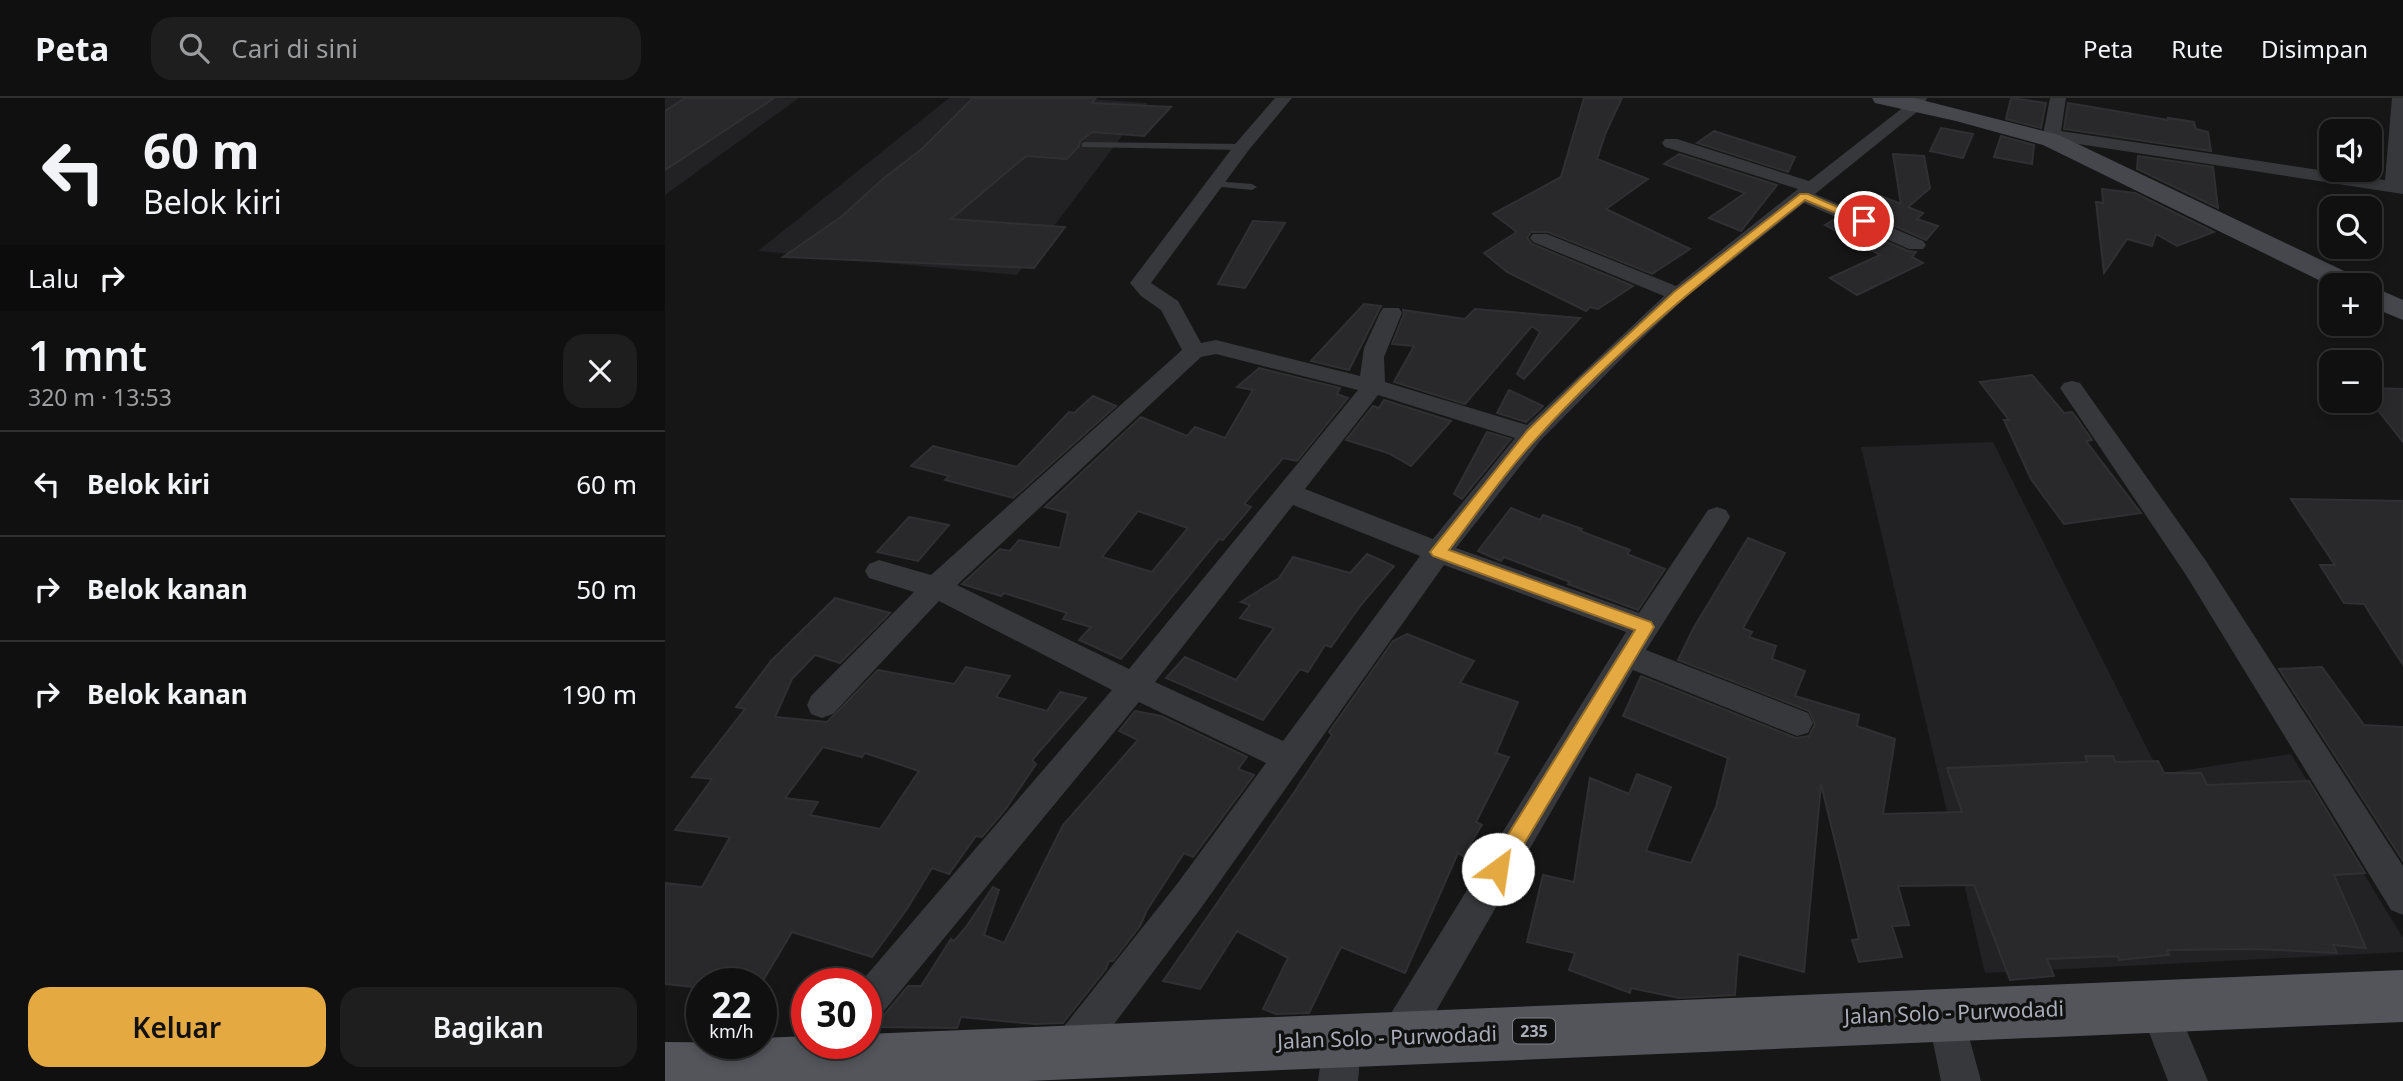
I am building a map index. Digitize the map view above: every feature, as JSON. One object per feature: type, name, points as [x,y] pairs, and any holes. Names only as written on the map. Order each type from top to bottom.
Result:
[{"type":"main road","name":"Jalan Solo - Purwodadi","points":[[868,1059],[944,1069],[1068,1053],[1341,1060],[1399,1037],[2403,996]]},
{"type":"main road","name":"Jalan Solo - Purwodadi","points":[[665,1069],[791,1056]]},
{"type":"street","points":[[1194,351],[1167,302],[1148,292],[1140,283],[1214,184],[1284,98]]},
{"type":"street","points":[[1883,98],[1918,101],[2052,137],[2398,187],[2401,104]]},
{"type":"street","points":[[2052,137],[2058,98]]},
{"type":"street","points":[[1068,1053],[1189,896],[1438,552],[1531,435],[1678,294],[1918,101]]},
{"type":"street","points":[[2052,137],[2327,273]]},
{"type":"street","points":[[1671,143],[1808,192],[1916,245]]},
{"type":"street","points":[[1539,238],[1678,294]]},
{"type":"street","points":[[2382,301],[2403,311]]},
{"type":"street","points":[[1374,385],[1370,376],[1372,357],[1391,313]]},
{"type":"street","points":[[823,705],[936,587],[1194,351],[1216,346],[1374,385],[1460,410],[1531,435]]},
{"type":"street","points":[[882,985],[1134,687],[1374,385]]},
{"type":"street","points":[[2072,388],[2196,568],[2403,898]]},
{"type":"street","points":[[1289,494],[1438,552],[1646,627]]},
{"type":"street","points":[[1399,1037],[1627,655],[1717,517]]},
{"type":"street","points":[[879,571],[936,587],[1134,687],[1287,758]]},
{"type":"street","points":[[1627,655],[1797,723]]},
{"type":"street","points":[[2157,1004],[2188,1081]]},
{"type":"street","points":[[1946,1013],[1961,1081]]},
{"type":"lane","points":[[1086,145],[1243,147]]},
{"type":"lane","points":[[1214,184],[1252,187]]},
{"type":"shaded area","points":[[665,98],[799,98],[665,195]]},
{"type":"shaded area","points":[[949,98],[1078,98],[1147,103],[1017,275],[758,251]]},
{"type":"shaded area","points":[[1993,442],[2160,774],[2291,754],[2403,938],[2403,952],[1985,973],[1861,447]]},
{"type":"building","points":[[685,98],[774,98],[665,170],[665,111]]},
{"type":"building","points":[[973,98],[1096,98],[1092,103],[1171,107],[1144,136],[1093,132],[1080,141],[1079,146],[1067,159],[1026,156],[951,219],[1065,227],[1034,268],[783,257],[841,217],[884,178],[923,148]]},
{"type":"building","points":[[1584,98],[1622,98],[1597,159],[1648,179],[1606,209],[1690,249],[1652,274],[1548,232],[1531,232],[1527,238],[1532,244],[1633,286],[1598,309],[1590,307],[1586,311],[1507,272],[1484,253],[1517,232],[1493,214],[1561,177]]},
{"type":"building","points":[[2011,98],[2046,103],[2041,128],[2006,119]]},
{"type":"building","points":[[2068,103],[2194,122],[2196,129],[2208,132],[2211,151],[2064,129]]},
{"type":"building","points":[[1941,128],[1973,134],[1963,158],[1930,151]]},
{"type":"building","points":[[1714,131],[1795,157],[1788,172],[1697,143]]},
{"type":"building","points":[[2001,136],[2034,145],[2032,164],[1994,157]]},
{"type":"building","points":[[1679,154],[1777,185],[1741,231],[1709,218],[1745,193],[1664,164]]},
{"type":"building","points":[[1893,154],[1924,156],[1930,188],[1908,207],[1923,213],[1917,219],[1938,226],[1926,240],[1856,209],[1881,196],[1901,204]]},
{"type":"building","points":[[2138,156],[2213,167],[2218,208],[2137,169]]},
{"type":"building","points":[[2102,189],[2135,193],[2214,232],[2177,246],[2156,234],[2152,246],[2127,239],[2104,273],[2096,202],[2103,203]]},
{"type":"building","points":[[1835,219],[1916,252],[1912,257],[1923,263],[1857,295],[1830,278],[1880,255],[1825,225]]},
{"type":"building","points":[[1253,221],[1285,223],[1245,288],[1218,284]]},
{"type":"building","points":[[1364,304],[1381,306],[1349,370],[1311,361]]},
{"type":"building","points":[[1475,309],[1580,318],[1524,379],[1517,374],[1540,332],[1532,326],[1465,404],[1394,382],[1414,346],[1392,344],[1404,314],[1403,310],[1465,319]]},
{"type":"building","points":[[1259,368],[1340,388],[1337,394],[1348,398],[1297,461],[1283,458],[1244,504],[1251,507],[1223,540],[1219,539],[1121,659],[1079,640],[1091,627],[1063,619],[1067,613],[1004,593],[1001,596],[962,584],[1000,549],[1010,551],[1019,540],[1060,548],[1068,513],[1045,507],[1141,417],[1187,436],[1195,427],[1225,438],[1253,390],[1237,387]],"holes":[[[1138,511],[1188,528],[1152,572],[1102,557]]]},
{"type":"building","points":[[2032,375],[2064,413],[2072,412],[2076,417],[2092,440],[2086,441],[2141,513],[2064,524],[2031,479],[2004,420],[2009,420],[1980,382]]},
{"type":"building","points":[[2382,388],[2403,389],[2403,442],[2380,413]]},
{"type":"building","points":[[1509,390],[1543,406],[1526,422],[1497,413]]},
{"type":"building","points":[[1093,396],[1116,406],[1013,498],[945,480],[949,476],[911,466],[933,446],[1017,467],[1069,412],[1074,413]]},
{"type":"building","points":[[1384,400],[1451,421],[1411,466],[1388,453],[1346,440],[1373,406],[1379,408]]},
{"type":"building","points":[[1487,432],[1511,439],[1462,499],[1454,494]]},
{"type":"building","points":[[2291,499],[2403,501],[2403,665],[2364,604],[2344,603],[2320,565],[2335,565]]},
{"type":"building","points":[[1511,508],[1540,520],[1543,515],[1582,529],[1580,531],[1630,550],[1627,554],[1665,569],[1638,610],[1504,557],[1501,561],[1478,551]]},
{"type":"building","points":[[909,517],[949,525],[918,561],[877,552]]},
{"type":"building","points":[[1748,538],[1785,553],[1743,628],[1752,632],[1749,637],[1776,646],[1772,659],[1805,671],[1795,696],[1859,715],[1857,726],[1895,739],[1883,814],[1962,812],[1947,768],[2087,762],[2085,756],[2113,756],[2115,762],[2158,761],[2164,773],[2201,773],[2207,785],[2309,781],[2365,873],[2334,875],[2366,948],[2333,945],[2337,953],[2255,949],[2167,950],[2169,955],[2119,960],[2118,956],[2047,959],[2054,976],[2010,980],[1974,885],[1898,886],[1909,925],[1892,926],[1902,957],[1859,962],[1852,940],[1859,939],[1821,784],[1804,972],[1738,954],[1735,995],[1679,998],[1631,988],[1630,993],[1569,970],[1575,953],[1527,942],[1543,875],[1574,882],[1590,778],[1629,794],[1637,774],[1671,787],[1646,851],[1691,863],[1716,807],[1728,758],[1623,716],[1641,676],[1796,738],[1809,736],[1815,724],[1809,711],[1678,660],[1693,629]]},
{"type":"building","points":[[1367,554],[1394,566],[1360,606],[1331,647],[1325,645],[1308,672],[1300,669],[1263,720],[1166,678],[1185,657],[1236,680],[1274,628],[1240,618],[1250,605],[1241,602],[1279,578],[1293,557],[1350,573]]},
{"type":"building","points":[[835,598],[890,613],[840,663],[815,655],[792,679],[775,717],[827,722],[878,670],[954,684],[966,667],[1010,676],[996,697],[1047,711],[1060,692],[1086,698],[1032,760],[1036,764],[1005,810],[982,837],[976,836],[949,874],[932,868],[907,909],[872,957],[792,932],[771,968],[686,968],[686,986],[665,984],[665,883],[702,887],[730,837],[675,830],[712,779],[692,777],[745,709],[736,707],[771,661]],"holes":[[[823,747],[862,757],[865,753],[919,771],[880,829],[810,815],[818,802],[785,798]]]},
{"type":"building","points":[[1407,634],[1474,661],[1460,683],[1518,702],[1496,753],[1509,757],[1476,822],[1482,825],[1463,856],[1458,853],[1405,973],[1341,947],[1309,1013],[1276,1014],[1263,1009],[1288,958],[1237,931],[1200,989],[1163,981],[1295,791],[1332,735],[1329,732],[1393,641]]},
{"type":"building","points":[[2322,667],[2364,725],[2403,727],[2403,861],[2279,669]]},
{"type":"building","points":[[1135,711],[1161,716],[1247,757],[1238,769],[1254,775],[1193,857],[1184,853],[1147,910],[1140,926],[1113,961],[1109,961],[1106,969],[1063,1023],[1035,1024],[961,1017],[957,1028],[882,1027],[884,1015],[908,986],[921,986],[951,939],[954,941],[966,927],[993,887],[999,890],[984,935],[1004,943],[1063,825],[1138,740],[1119,731]]},
{"type":"route","points":[[1498,869],[1646,627],[1438,552],[1531,435],[1584,382],[1678,294],[1804,196],[1864,221]]}]
